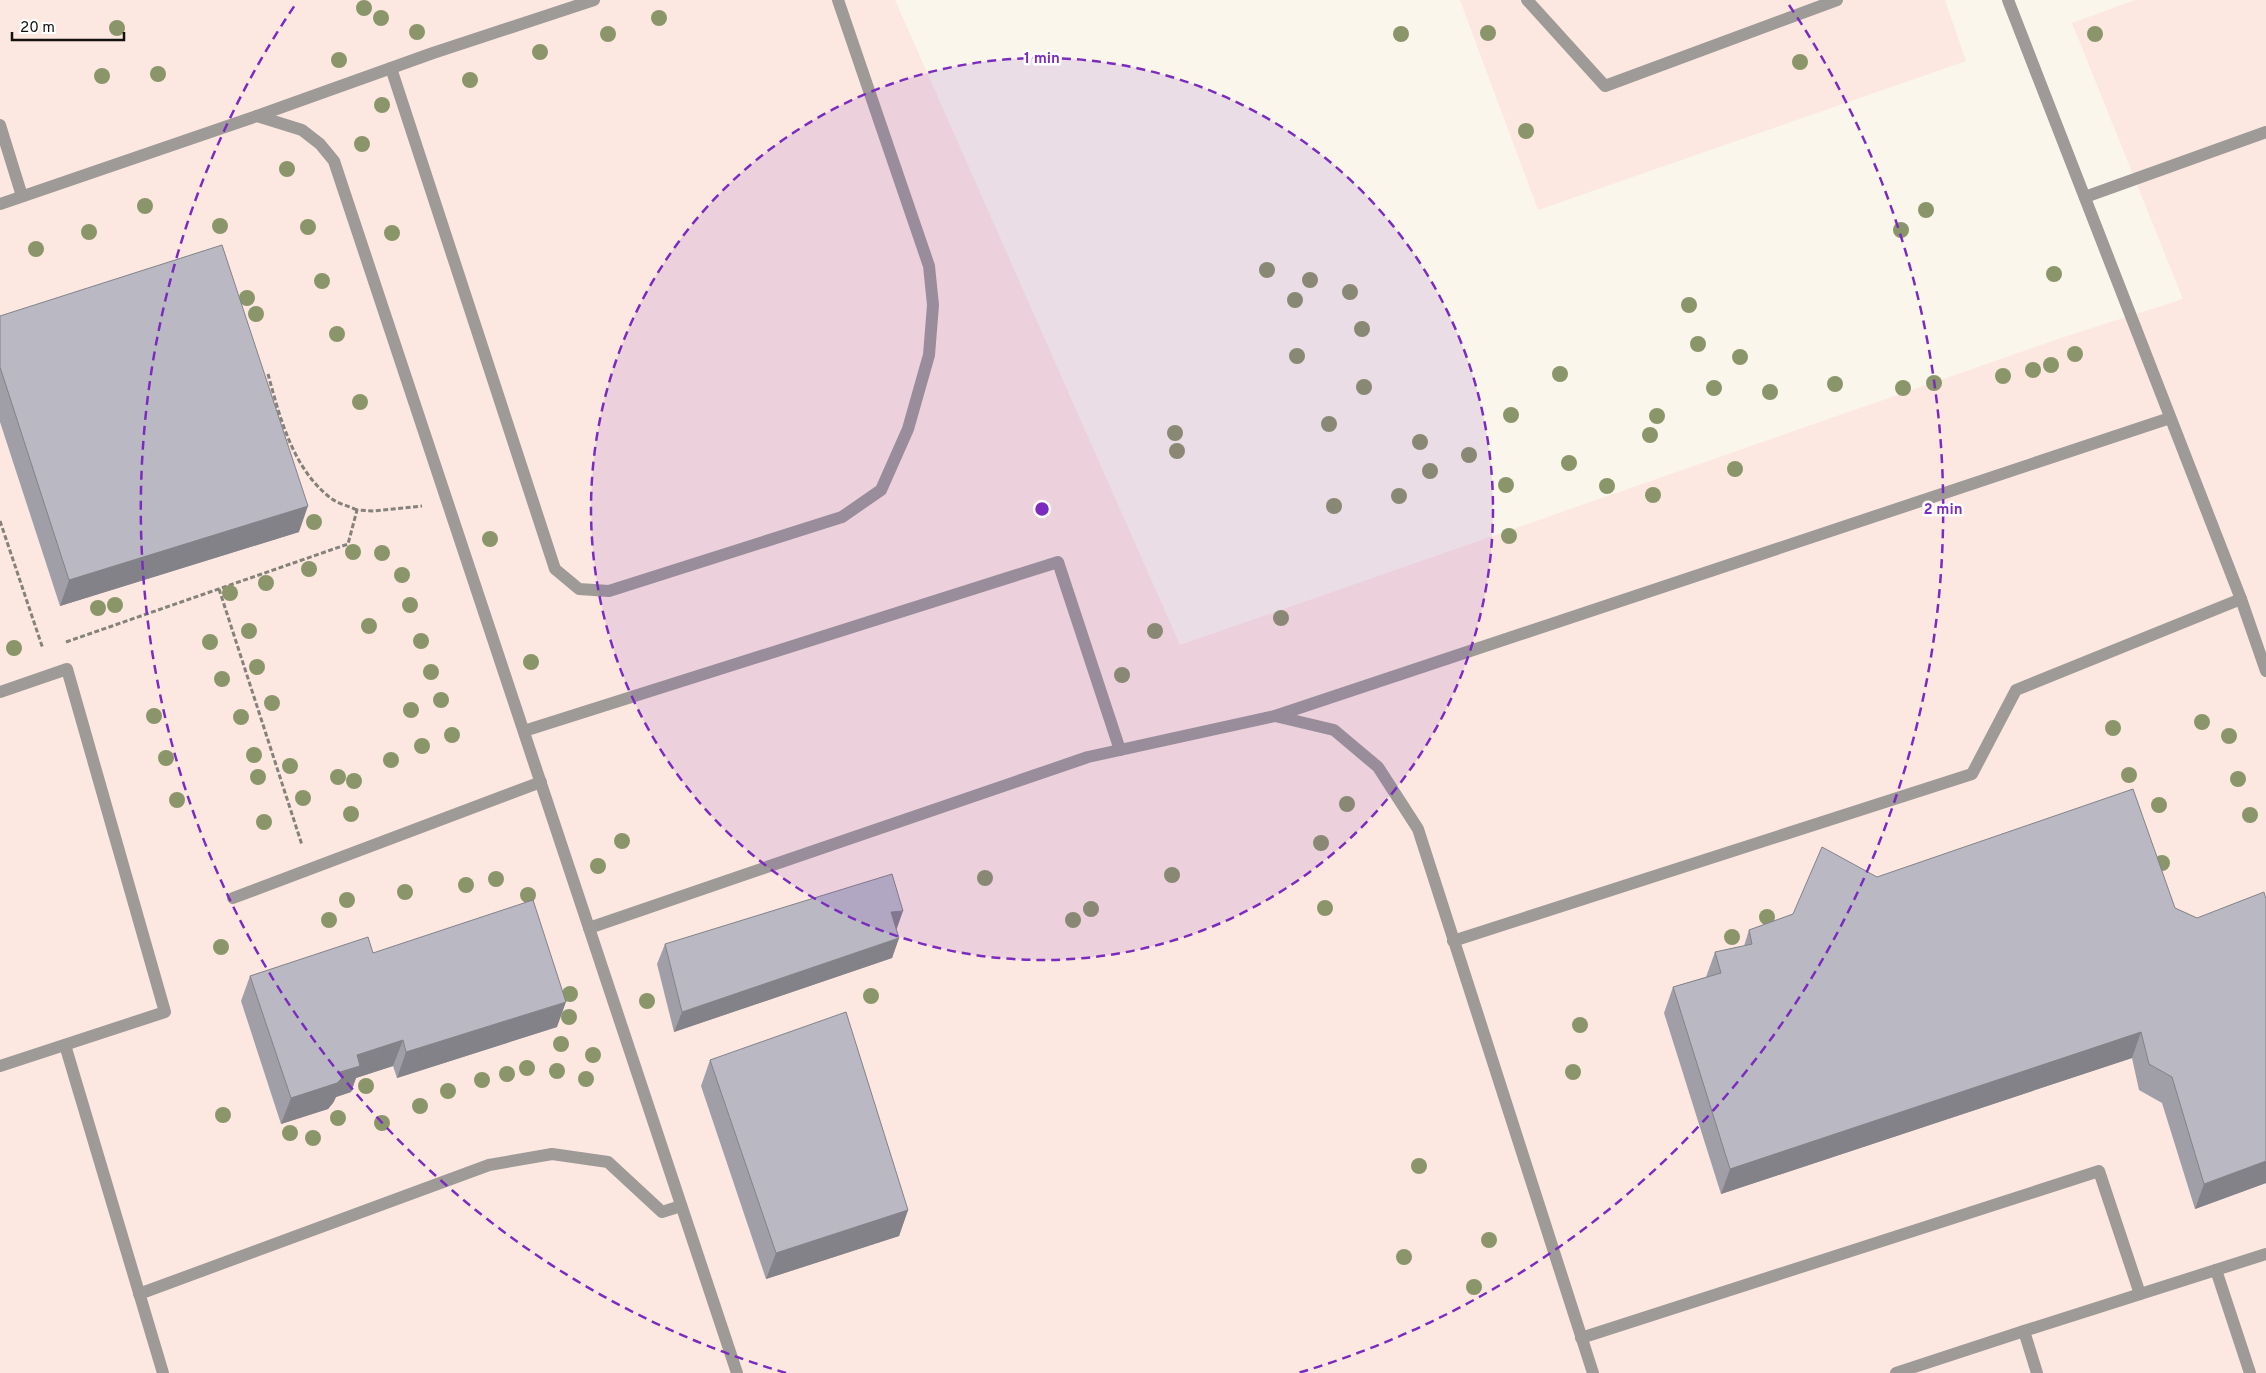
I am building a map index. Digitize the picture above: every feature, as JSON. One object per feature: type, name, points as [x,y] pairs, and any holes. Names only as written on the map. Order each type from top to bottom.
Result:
[{"type":"street","points":[[0,204],[391,68],[594,0]]},
{"type":"street","points":[[391,68],[555,569],[579,590],[609,591],[842,517],[881,490],[908,429],[929,355],[933,305],[929,266],[838,0]]},
{"type":"street","points":[[1527,0],[1605,86],[1837,0]]},
{"type":"street","points":[[2008,0],[2241,599],[2266,671]]},
{"type":"street","points":[[257,116],[302,130],[320,144],[334,162],[449,503],[736,1373]]},
{"type":"street","points":[[0,124],[22,196]]},
{"type":"street","points":[[2085,197],[2266,132]]},
{"type":"street","points":[[590,928],[1088,757],[1275,716],[2170,418]]},
{"type":"street","points":[[524,731],[1058,562],[1120,750]]},
{"type":"street","points":[[1453,941],[1972,774],[2016,690],[2241,599]]},
{"type":"street","points":[[0,692],[67,669],[165,1012],[0,1066]]},
{"type":"street","points":[[1275,716],[1334,730],[1378,767],[1418,829],[1593,1373]]},
{"type":"street","points":[[233,898],[541,782]]},
{"type":"street","points":[[65,1044],[163,1373]]},
{"type":"street","points":[[138,1294],[489,1166],[552,1154],[608,1162],[662,1212],[681,1206]]},
{"type":"street","points":[[1582,1338],[2099,1171],[2140,1294]]},
{"type":"street","points":[[1896,1373],[2266,1254]]},
{"type":"street","points":[[2216,1270],[2250,1373]]},
{"type":"street","points":[[2024,1331],[2037,1373]]},
{"type":"path","points":[[268,374],[290,442],[309,476],[333,500],[357,510],[374,511],[449,503]]},
{"type":"path","points":[[61,643],[348,544],[357,510]]},
{"type":"path","points":[[0,521],[42,650],[51,647]]},
{"type":"path","points":[[219,588],[310,869]]},
{"type":"shaded area","points":[[0,0],[895,0],[1180,645],[2061,338],[2183,299],[2072,23],[2135,0],[2266,0],[2266,1373],[0,1373]]},
{"type":"shaded area","points":[[1460,0],[1945,0],[1966,61],[1538,210]]},
{"type":"building","points":[[222,245],[308,506],[69,580],[0,367],[0,316]]},
{"type":"building","points":[[2133,789],[2175,908],[2197,918],[2264,892],[2266,899],[2266,1161],[2204,1184],[2172,1077],[2149,1064],[2141,1032],[1730,1169],[1673,987],[1721,973],[1715,952],[1752,944],[1749,930],[1793,914],[1822,847],[1877,877]]},
{"type":"building","points":[[892,874],[903,911],[891,912],[899,938],[682,1012],[665,944]]},
{"type":"building","points":[[533,900],[566,1002],[406,1052],[403,1040],[357,1055],[360,1066],[340,1072],[343,1077],[337,1083],[291,1098],[250,976],[368,937],[373,953]]},
{"type":"building","points":[[846,1012],[908,1210],[776,1253],[710,1060]]}]
